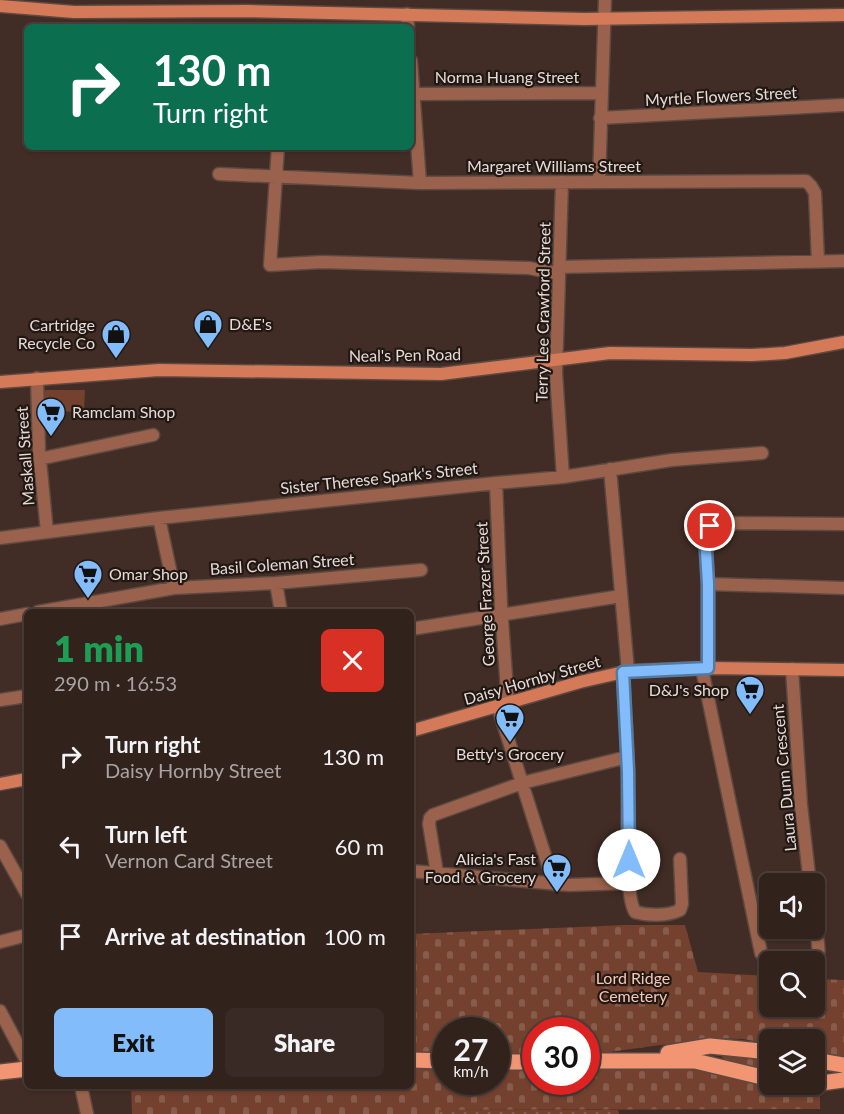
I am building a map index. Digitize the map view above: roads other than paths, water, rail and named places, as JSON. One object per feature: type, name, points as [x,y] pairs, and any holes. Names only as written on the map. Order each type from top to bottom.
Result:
[{"type":"main road","points":[[624,1059],[710,1046],[759,1051]]},
{"type":"main road","points":[[414,1060],[432,1061]]},
{"type":"main road","points":[[600,1060],[695,1061],[759,1076]]},
{"type":"main road","points":[[825,1062],[844,1065]]},
{"type":"main road","points":[[0,1072],[24,1067]]},
{"type":"main road","points":[[0,1081],[24,1068]]},
{"type":"main road","points":[[825,1083],[844,1080]]},
{"type":"street","points":[[599,182],[605,0]]},
{"type":"street","points":[[0,6],[74,12],[248,11],[408,21],[844,15]]},
{"type":"street","name":"Norma Huang Street","points":[[414,94],[601,93]]},
{"type":"street","points":[[414,94],[420,183]]},
{"type":"street","name":"Myrtle Flowers Street","points":[[600,118],[844,105]]},
{"type":"street","points":[[278,150],[270,265],[322,262],[559,270],[844,261]]},
{"type":"street","name":"Margaret Williams Street","points":[[219,174],[420,183],[806,181],[815,193],[818,261]]},
{"type":"street","name":"Terry Lee Crawford Street","points":[[562,183],[556,360],[563,477]]},
{"type":"street","name":"Neal's Pen Road","points":[[0,382],[193,370],[424,374],[625,352],[752,355],[810,349],[844,342]]},
{"type":"street","name":"Maskall Street","points":[[37,378],[39,459],[47,532]]},
{"type":"street","points":[[39,459],[153,435]]},
{"type":"street","name":"Sister Therese Spark's Street","points":[[0,538],[159,518],[563,477],[672,460],[762,453]]},
{"type":"street","points":[[610,469],[626,672],[629,883],[631,905],[635,912],[644,915],[674,913],[680,910],[682,904],[680,859]]},
{"type":"street","name":"George Frazer Street","points":[[496,483],[503,705],[522,783],[554,884]]},
{"type":"street","points":[[159,518],[174,588]]},
{"type":"street","points":[[761,951],[705,668],[708,584],[705,535],[710,526],[723,523],[844,524]]},
{"type":"street","name":"Basil Coleman Street","points":[[55,609],[174,588],[276,583],[421,570]]},
{"type":"street","points":[[276,583],[280,609]]},
{"type":"street","points":[[708,584],[844,588]]},
{"type":"street","points":[[414,628],[621,597]]},
{"type":"street","points":[[0,619],[24,615]]},
{"type":"street","name":"Daisy Hornby Street","points":[[414,729],[580,682],[626,672],[705,668],[844,670]]},
{"type":"street","name":"Laura Dunn Crescent","points":[[792,669],[801,805],[809,873]]},
{"type":"street","points":[[0,700],[24,696]]},
{"type":"street","points":[[438,873],[430,818],[433,815],[522,783],[627,757]]},
{"type":"street","points":[[0,784],[24,780]]},
{"type":"street","points":[[0,846],[24,889]]},
{"type":"street","points":[[414,871],[554,884],[629,883]]},
{"type":"street","points":[[0,942],[24,935]]},
{"type":"street","points":[[0,1011],[24,1065]]},
{"type":"street","points":[[82,1089],[87,1114]]},
{"type":"place","name":"D&E's","points":[[208,350]]},
{"type":"place","name":"Cartridge Recycle Co","points":[[116,360]]},
{"type":"place","name":"Ramclam Shop","points":[[51,438]]},
{"type":"place","name":"Omar Shop","points":[[88,600]]},
{"type":"place","name":"D&J's Shop","points":[[750,716]]},
{"type":"place","name":"Betty's Grocery","points":[[510,744]]},
{"type":"place","name":"Alicia's Fast Food & Grocery","points":[[557,894]]},
{"type":"park label","name":"Lord Ridge Cemetery","points":[[633,987]]}]
